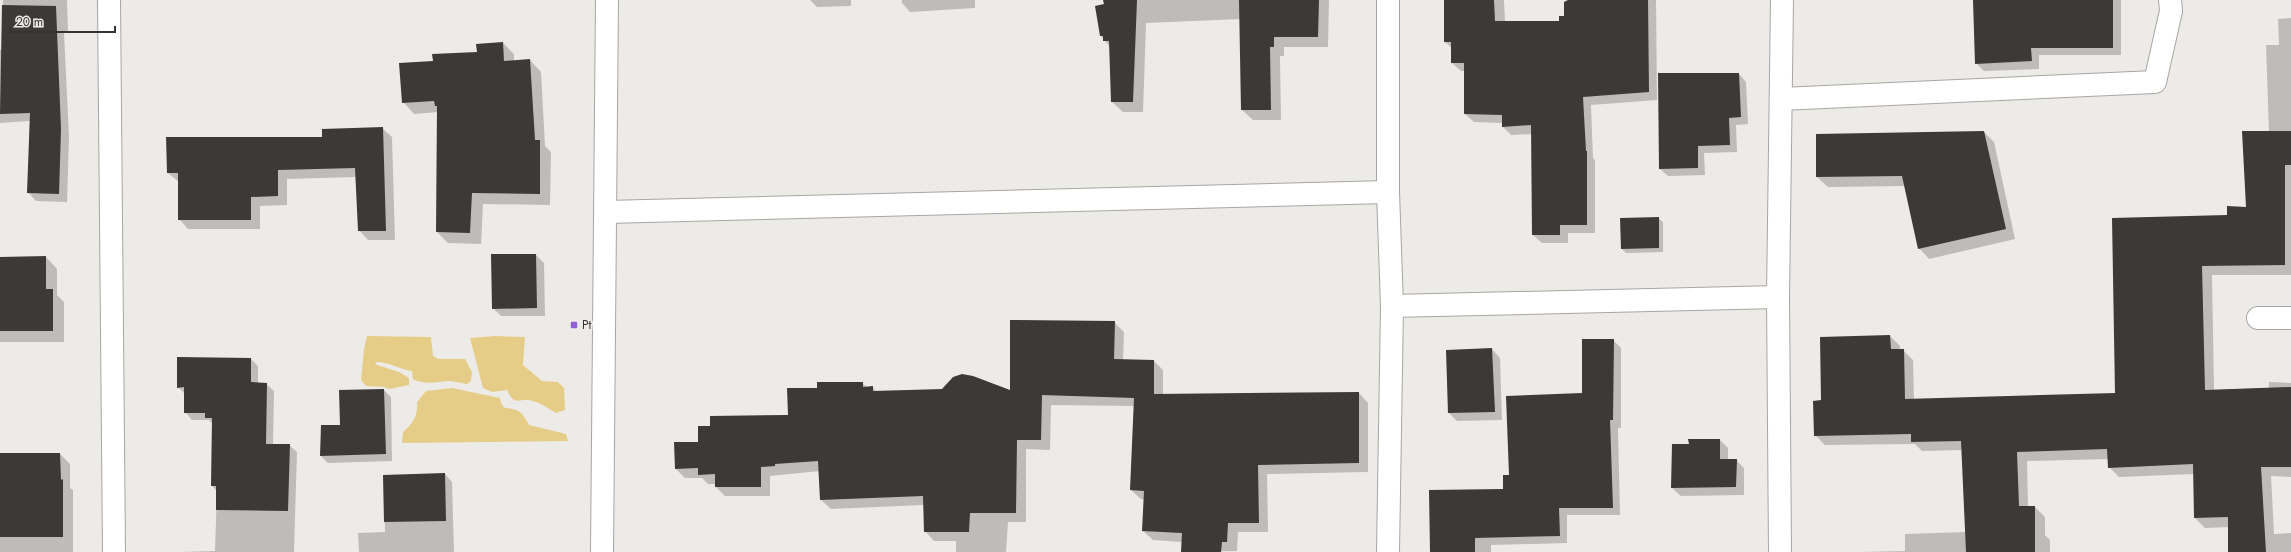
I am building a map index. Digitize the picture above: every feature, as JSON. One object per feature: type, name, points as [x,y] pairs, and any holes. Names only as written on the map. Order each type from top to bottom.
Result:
[{"type":"street","points":[[110,0],[114,552]]},
{"type":"street","points":[[602,552],[607,0]]},
{"type":"street","points":[[1388,0],[1388,192],[1392,306],[1388,552]]},
{"type":"street","points":[[1780,552],[1778,297],[1782,0]]},
{"type":"street","points":[[1781,99],[2155,82],[2170,11],[2170,0]]},
{"type":"street","points":[[606,212],[1388,192]]},
{"type":"street","points":[[1392,306],[1778,297]]},
{"type":"street","points":[[2258,318],[2291,318]]},
{"type":"shaded area","points":[[367,336],[431,337],[433,356],[438,359],[465,359],[472,372],[471,381],[467,384],[450,381],[430,383],[421,382],[413,379],[412,371],[385,363],[375,362],[377,365],[399,372],[409,378],[409,385],[389,389],[384,387],[366,386],[361,380],[364,349]]},
{"type":"shaded area","points":[[495,336],[525,337],[523,365],[542,381],[558,382],[564,388],[565,410],[556,413],[536,402],[528,400],[515,400],[507,390],[492,392],[483,388],[470,338]]},
{"type":"shaded area","points":[[452,388],[500,398],[502,405],[505,408],[520,412],[529,425],[566,434],[568,441],[402,443],[403,432],[414,419],[417,411],[417,402],[426,391]]},
{"type":"building","points":[[1103,0],[1137,0],[1133,102],[1111,102],[1109,41],[1103,41],[1103,36],[1100,36],[1095,6],[1104,4]]},
{"type":"building","points":[[1239,0],[1319,0],[1318,37],[1274,37],[1274,47],[1270,47],[1271,110],[1241,110]]},
{"type":"building","points":[[1444,0],[1494,0],[1495,21],[1559,21],[1559,16],[1564,16],[1564,2],[1568,0],[1648,0],[1649,92],[1583,97],[1587,151],[1587,225],[1560,225],[1560,235],[1532,235],[1531,125],[1502,127],[1502,115],[1464,114],[1464,63],[1451,63],[1451,42],[1444,42]]},
{"type":"building","points":[[1973,0],[2113,0],[2113,48],[2031,48],[2032,61],[1975,64]]},
{"type":"building","points":[[2,5],[56,6],[61,129],[59,194],[27,193],[30,113],[0,114]]},
{"type":"building","points":[[503,42],[504,61],[530,59],[535,140],[540,140],[540,194],[472,193],[470,233],[436,232],[437,106],[435,106],[434,101],[402,103],[399,63],[433,61],[432,54],[477,52],[476,44]]},
{"type":"building","points":[[1658,73],[1739,73],[1741,117],[1729,118],[1730,145],[1698,146],[1698,168],[1659,169]]},
{"type":"building","points":[[383,127],[386,231],[358,231],[355,168],[278,170],[278,196],[251,197],[251,220],[178,220],[178,173],[167,173],[166,137],[322,137],[322,129]]},
{"type":"building","points":[[1984,131],[2006,229],[1918,249],[1902,176],[1816,177],[1816,134]]},
{"type":"building","points":[[2242,131],[2291,131],[2291,165],[2285,165],[2285,265],[2202,266],[2205,390],[2291,387],[2291,467],[2261,467],[2266,552],[2228,552],[2228,517],[2194,518],[2193,464],[2108,468],[2107,449],[2017,452],[2019,506],[2035,506],[2035,552],[1966,552],[1961,441],[1911,442],[1911,434],[1814,436],[1813,401],[1821,400],[1820,337],[1890,335],[1891,349],[1904,349],[1905,399],[2115,393],[2112,218],[2227,215],[2227,206],[2246,207]]},
{"type":"building","points":[[1659,217],[1659,248],[1621,249],[1620,218]]},
{"type":"building","points":[[491,254],[536,254],[537,308],[492,309]]},
{"type":"building","points":[[46,256],[46,289],[53,289],[53,331],[0,331],[0,257]]},
{"type":"building","points":[[1010,320],[1115,321],[1114,359],[1154,360],[1154,394],[1359,392],[1359,463],[1258,465],[1259,523],[1228,523],[1227,542],[1222,542],[1221,552],[1181,552],[1182,533],[1142,531],[1144,491],[1130,490],[1134,398],[1042,395],[1041,440],[1017,440],[1016,513],[970,513],[969,532],[924,532],[923,496],[820,500],[818,461],[775,464],[775,466],[761,467],[761,487],[715,487],[715,474],[698,475],[698,468],[675,469],[674,442],[698,442],[698,426],[710,426],[710,416],[788,415],[787,388],[817,388],[817,382],[863,382],[863,387],[873,386],[873,391],[942,389],[953,377],[962,374],[973,376],[1010,390]]},
{"type":"building","points":[[1582,339],[1614,339],[1613,420],[1610,420],[1613,508],[1559,508],[1560,536],[1475,538],[1475,552],[1430,552],[1429,490],[1503,489],[1503,475],[1509,475],[1506,396],[1582,393]]},
{"type":"building","points":[[1492,348],[1495,412],[1448,413],[1446,350]]},
{"type":"building","points":[[177,357],[251,358],[251,382],[267,383],[266,444],[290,444],[288,511],[216,510],[216,486],[211,486],[212,418],[205,418],[205,413],[184,413],[184,387],[177,388]]},
{"type":"building","points":[[384,389],[386,454],[320,456],[321,425],[340,425],[339,390]]},
{"type":"building","points":[[1688,439],[1720,439],[1720,459],[1737,459],[1736,487],[1671,488],[1672,444],[1689,444]]},
{"type":"building","points":[[0,453],[60,453],[61,480],[63,479],[63,537],[0,537]]},
{"type":"building","points":[[445,473],[446,521],[384,522],[383,475]]},
{"type":"place","name":"Pt","points":[[574,325]]}]
